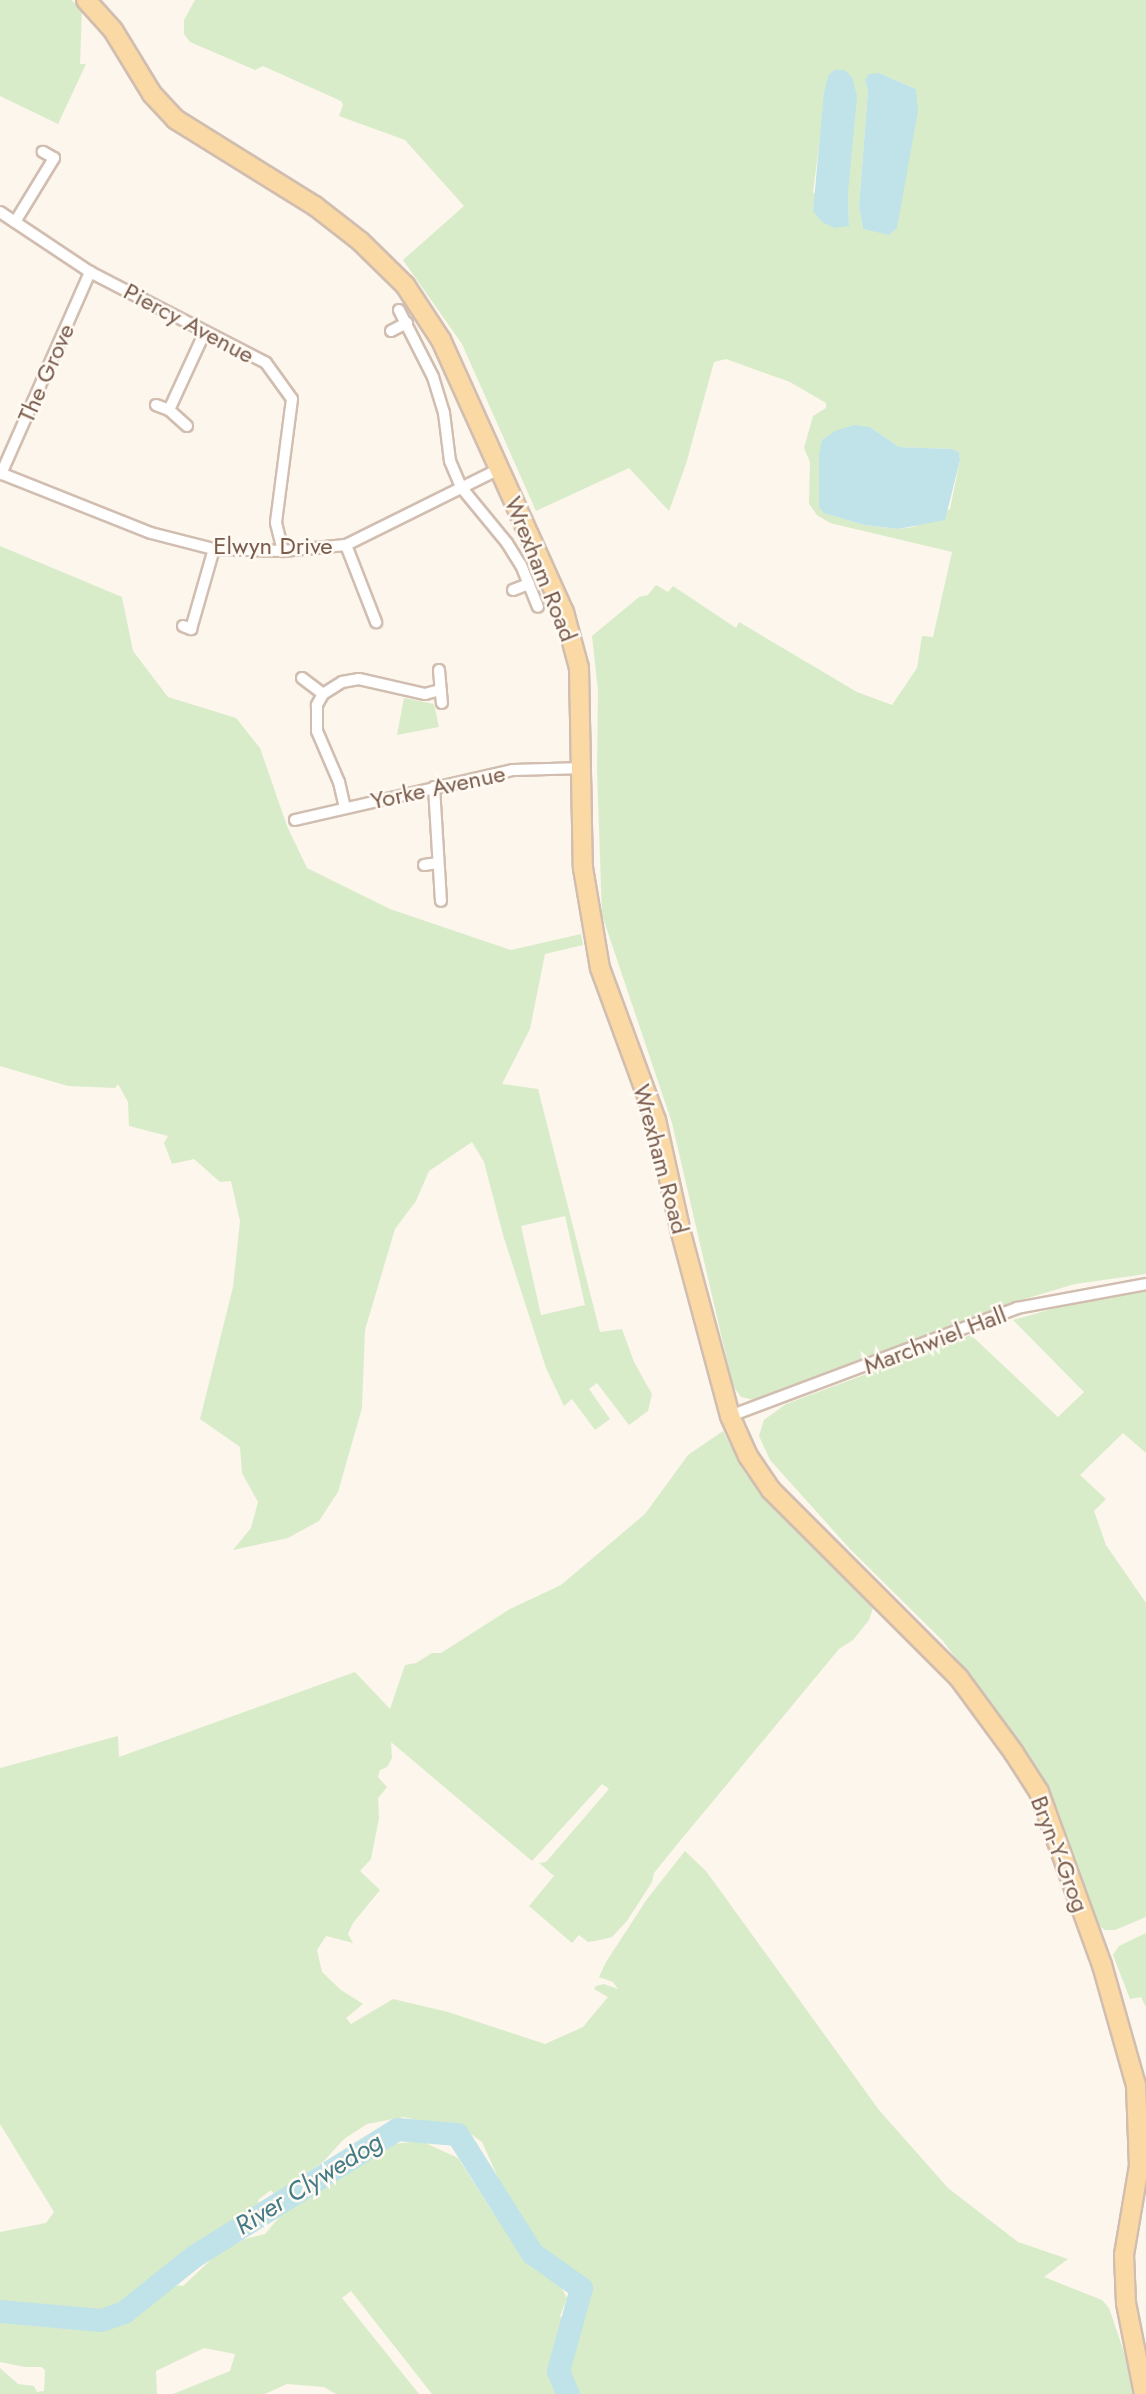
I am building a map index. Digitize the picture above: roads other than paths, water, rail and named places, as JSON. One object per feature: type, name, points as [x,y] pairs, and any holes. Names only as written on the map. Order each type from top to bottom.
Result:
[{"type":"main road","name":"Wrexham Road","points":[[86,0],[113,30],[152,94],[175,119],[315,206],[360,241],[405,285],[441,340],[564,612],[579,668],[584,768],[583,867],[600,968],[656,1120],[684,1246],[730,1416]]},
{"type":"main road","name":"Bryn-Y-Grog","points":[[730,1416],[748,1457],[771,1490],[959,1678],[1038,1792],[1102,1965],[1136,2085],[1139,2166],[1124,2255],[1125,2303],[1144,2394]]},
{"type":"street","points":[[15,222],[54,158],[43,152]]},
{"type":"street","name":"Piercy Avenue","points":[[0,212],[90,272],[204,334],[266,363],[292,399],[276,523],[283,551]]},
{"type":"street","name":"The Grove","points":[[1,473],[90,272]]},
{"type":"street","points":[[399,310],[433,377],[446,427],[450,461],[461,487],[507,543],[538,607]]},
{"type":"street","points":[[391,331],[407,323]]},
{"type":"street","points":[[169,411],[204,334]]},
{"type":"street","points":[[156,405],[169,411],[187,426]]},
{"type":"street","name":"Elwyn Drive","points":[[1,473],[151,533],[214,550],[283,551],[346,545],[499,469]]},
{"type":"street","points":[[346,545],[376,622]]},
{"type":"street","points":[[192,629],[214,550]]},
{"type":"street","points":[[513,590],[528,584]]},
{"type":"street","points":[[356,613],[369,609]]},
{"type":"street","points":[[439,670],[442,703]]},
{"type":"street","points":[[302,678],[323,694]]},
{"type":"street","points":[[345,807],[339,782],[317,731],[317,705],[323,694],[342,682],[359,679],[425,694],[440,690]]},
{"type":"street","name":"Yorke Avenue","points":[[295,820],[513,770],[584,768]]},
{"type":"street","points":[[434,787],[441,901]]},
{"type":"street","points":[[424,865],[438,863]]},
{"type":"street","name":"Marchwiel Hall","points":[[730,1416],[1017,1308],[1146,1284]]},
{"type":"water","points":[[834,70],[844,70],[852,77],[857,96],[848,193],[849,226],[835,228],[822,222],[813,211],[824,93],[828,76]]},
{"type":"water","points":[[879,73],[916,89],[918,111],[897,228],[889,235],[863,229],[859,206],[868,91],[865,80],[869,74]]},
{"type":"water","points":[[854,425],[870,427],[899,447],[952,449],[959,452],[960,460],[945,520],[898,529],[864,525],[824,513],[819,507],[819,455],[822,440],[835,431]]},
{"type":"waterway","name":"River Clywedog","points":[[0,2311],[101,2320],[124,2312],[194,2256],[397,2129],[457,2134],[532,2253],[581,2288],[558,2371],[568,2394]]}]
